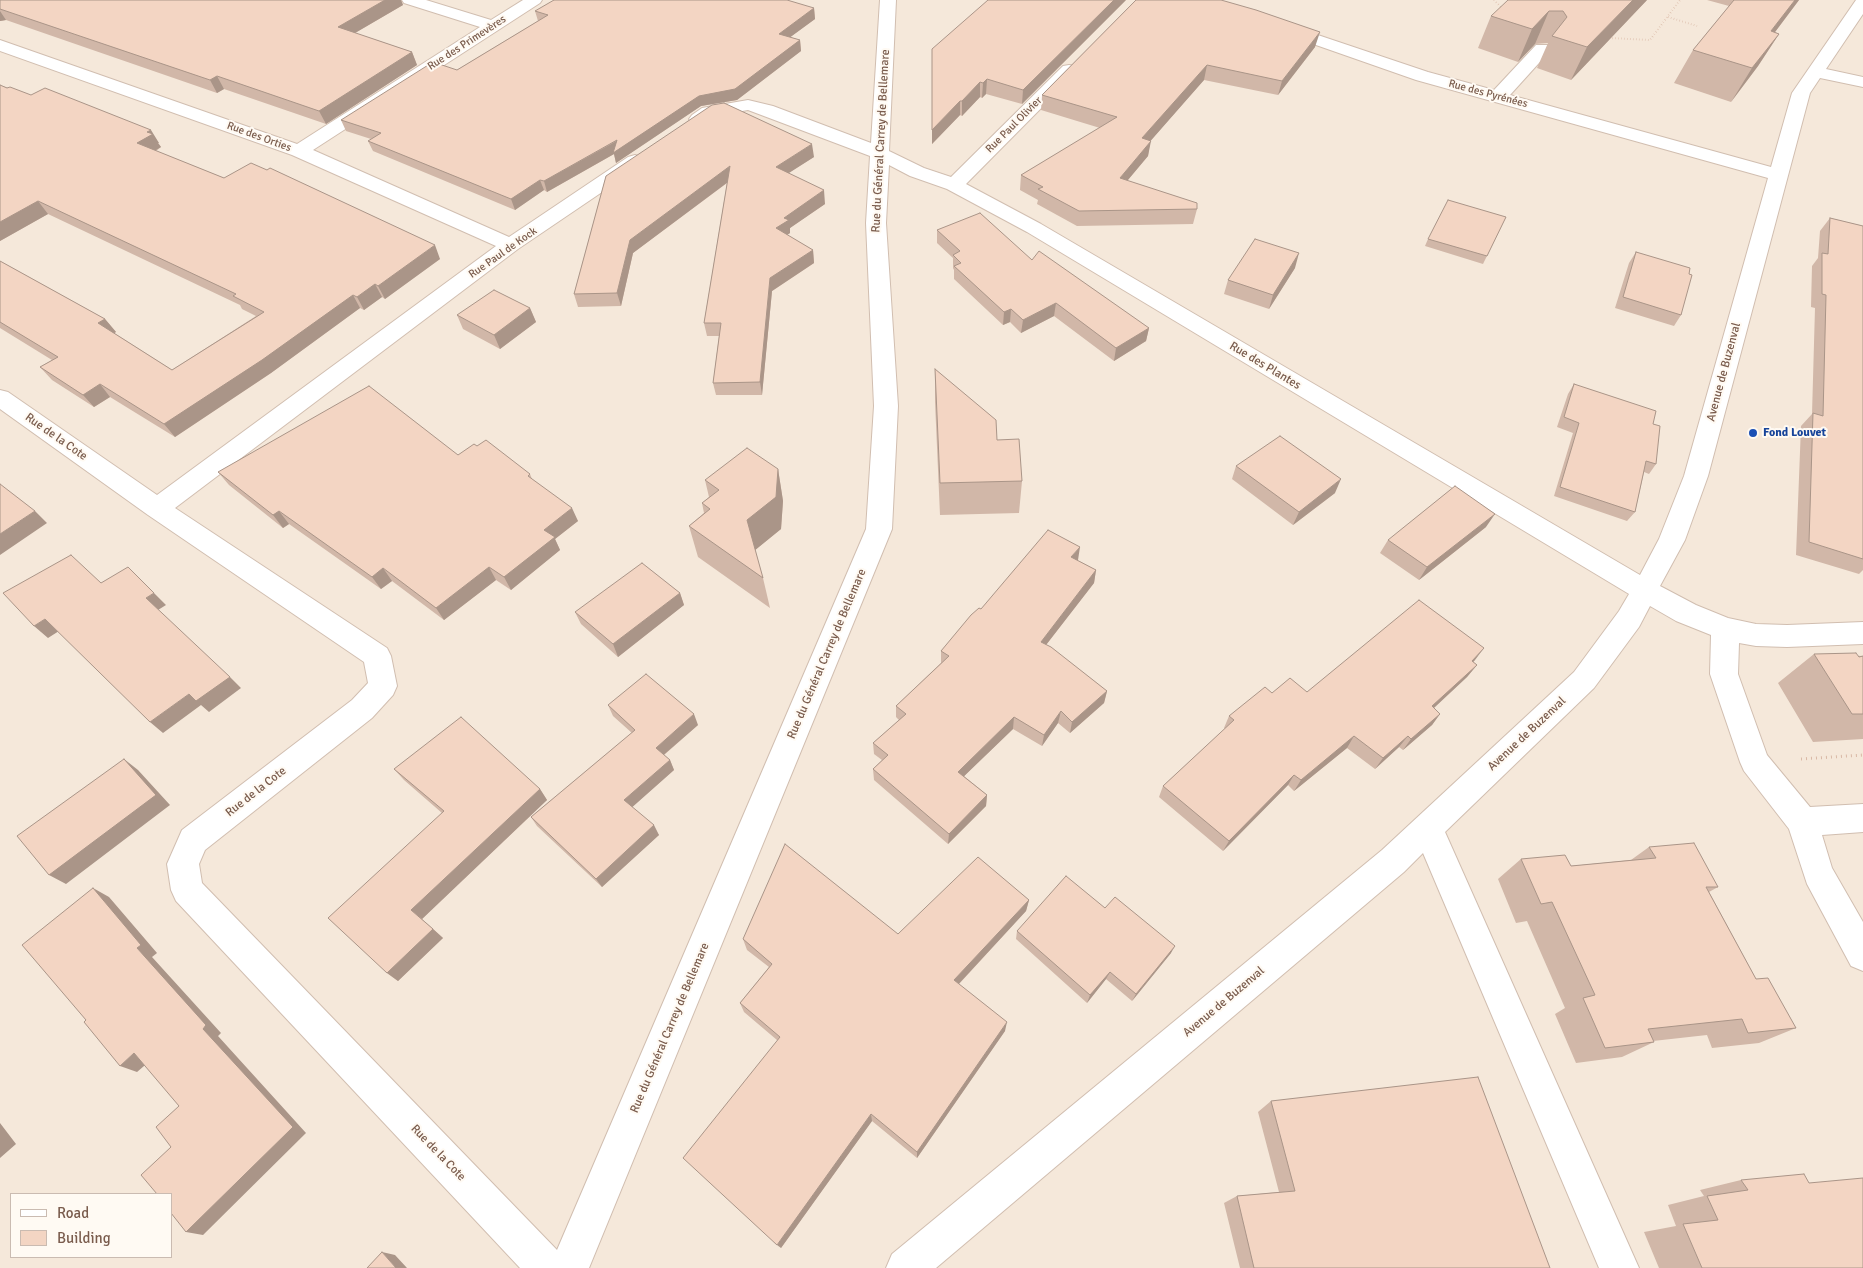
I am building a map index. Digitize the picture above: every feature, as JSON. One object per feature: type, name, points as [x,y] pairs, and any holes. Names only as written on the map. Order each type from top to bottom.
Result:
[{"type":"street","points":[[410,0],[492,26]]},
{"type":"street","name":"Rue des Primevères","points":[[299,151],[534,0]]},
{"type":"street","name":"Rue du Général Carrey de Bellemare","points":[[569,1268],[879,529],[886,406],[876,223],[888,0]]},
{"type":"street","name":"Avenue de Buzenval","points":[[906,1268],[1393,861],[1584,680],[1629,619],[1672,540],[1696,476],[1777,174],[1801,94],[1860,11]]},
{"type":"street","name":"Rue des Pyrénées","points":[[1265,23],[1422,76],[1777,174]]},
{"type":"street","name":"Rue des Orties","points":[[0,45],[299,151],[511,246]]},
{"type":"street","points":[[1498,96],[1542,49]]},
{"type":"street","name":"Rue Paul Olivier","points":[[954,185],[1083,56]]},
{"type":"street","points":[[1816,72],[1863,82]]},
{"type":"street","points":[[684,128],[708,112],[748,105],[879,154]]},
{"type":"street","name":"Rue Paul de Kock","points":[[157,508],[511,246],[651,151]]},
{"type":"street","name":"Rue des Plantes","points":[[879,154],[917,172],[954,185],[1034,228],[1645,592],[1686,613],[1725,629],[1756,635],[1787,636],[1863,633]]},
{"type":"street","name":"Rue de la Cote","points":[[0,398],[157,508],[377,656],[382,686],[362,709],[193,840],[183,864],[187,890],[547,1268]]},
{"type":"street","points":[[0,424],[20,411]]},
{"type":"street","points":[[1725,629],[1724,674],[1755,762],[1803,822],[1818,873],[1863,954]]},
{"type":"street","points":[[1803,822],[1863,818]]},
{"type":"street","points":[[1428,828],[1620,1268]]},
{"type":"path","points":[[1494,0],[1507,13]]},
{"type":"path","points":[[1605,37],[1650,40],[1680,0]]},
{"type":"path","points":[[1668,17],[1697,26]]},
{"type":"path","points":[[1755,762],[1863,755]]},
{"type":"shaded area","points":[[0,0],[1863,0],[1863,1268],[0,1268]]},
{"type":"building","points":[[0,0],[385,0],[338,27],[412,52],[319,111],[217,76],[210,80],[0,9]]},
{"type":"building","points":[[554,0],[787,0],[814,8],[779,34],[800,40],[735,89],[699,96],[613,153],[617,140],[544,181],[540,180],[511,199],[368,141],[381,133],[341,120],[433,62],[457,70],[548,15],[535,11]]},
{"type":"building","points":[[988,0],[1114,0],[1023,90],[987,79],[983,83],[980,82],[932,130],[932,49]]},
{"type":"building","points":[[1136,0],[1221,0],[1320,32],[1282,81],[1207,65],[1142,138],[1151,141],[1120,178],[1197,203],[1197,209],[1079,211],[1038,189],[1043,187],[1021,175],[1117,117],[1042,95]]},
{"type":"building","points":[[1508,0],[1633,0],[1587,47],[1552,36],[1567,17],[1563,11],[1549,11],[1532,29],[1491,16]]},
{"type":"building","points":[[1734,0],[1795,0],[1771,31],[1779,34],[1752,68],[1693,50]]},
{"type":"building","points":[[0,85],[31,95],[45,88],[151,130],[147,132],[153,134],[137,143],[224,178],[251,163],[267,170],[270,168],[435,245],[378,286],[375,284],[357,297],[353,295],[262,360],[164,424],[100,384],[83,395],[40,367],[58,357],[0,322],[0,261],[105,319],[98,323],[172,370],[264,312],[233,296],[236,294],[38,201],[0,222]]},
{"type":"building","points":[[724,103],[812,144],[776,167],[824,190],[784,218],[789,220],[776,228],[813,250],[770,278],[760,382],[713,383],[721,323],[704,323],[730,166],[630,240],[617,293],[574,294],[606,176],[712,105]]},
{"type":"building","points":[[1448,200],[1506,217],[1487,256],[1428,239]]},
{"type":"building","points":[[980,213],[1032,260],[1039,251],[1149,328],[1116,348],[1056,303],[1023,320],[1011,309],[1004,312],[954,266],[961,263],[953,255],[960,251],[937,230]]},
{"type":"building","points":[[1830,218],[1863,226],[1863,559],[1809,542],[1813,413],[1823,416],[1826,295],[1822,294],[1822,253],[1828,254]]},
{"type":"building","points":[[1255,239],[1299,253],[1273,295],[1228,280]]},
{"type":"building","points":[[1636,252],[1690,268],[1689,274],[1692,275],[1681,315],[1623,297]]},
{"type":"building","points":[[494,290],[530,308],[494,335],[457,315]]},
{"type":"building","points":[[935,369],[996,420],[997,440],[1019,439],[1022,481],[940,483]]},
{"type":"building","points":[[1574,384],[1656,411],[1653,424],[1660,426],[1656,464],[1646,461],[1635,512],[1560,487],[1579,423],[1564,417]]},
{"type":"building","points":[[369,386],[458,455],[474,444],[477,446],[486,440],[530,474],[528,476],[572,508],[544,530],[555,537],[504,577],[489,567],[436,608],[383,568],[372,577],[279,511],[273,515],[218,472]]},
{"type":"building","points":[[1280,436],[1341,479],[1299,512],[1236,466]]},
{"type":"building","points":[[747,448],[778,469],[776,497],[747,520],[763,578],[689,526],[710,509],[702,503],[719,490],[705,480]]},
{"type":"building","points":[[0,484],[35,511],[0,534]]},
{"type":"building","points":[[1455,486],[1495,514],[1427,567],[1388,540]]},
{"type":"building","points":[[1048,530],[1080,547],[1071,557],[1096,570],[1041,642],[1051,647],[1107,691],[1072,722],[1061,711],[1044,735],[1014,717],[958,772],[987,795],[949,834],[873,769],[888,755],[873,743],[906,714],[896,706],[949,656],[941,651],[971,615],[979,608],[981,609]]},
{"type":"building","points":[[71,555],[101,583],[128,567],[154,593],[146,598],[230,677],[196,701],[189,694],[150,722],[45,619],[34,626],[3,593]]},
{"type":"building","points":[[642,563],[680,593],[613,644],[575,612]]},
{"type":"building","points":[[1419,600],[1484,648],[1472,661],[1477,665],[1432,706],[1440,714],[1411,739],[1408,736],[1383,758],[1354,736],[1301,780],[1294,775],[1229,841],[1163,786],[1234,720],[1229,716],[1265,687],[1272,693],[1290,678],[1307,692]]},
{"type":"building","points":[[1856,653],[1859,657],[1863,656],[1863,714],[1852,714],[1814,654]]},
{"type":"building","points":[[646,674],[694,714],[656,748],[670,760],[624,800],[654,825],[596,879],[531,817],[635,730],[608,705]]},
{"type":"building","points":[[461,717],[540,789],[411,910],[433,929],[387,973],[328,918],[444,811],[394,769]]},
{"type":"building","points":[[124,759],[156,795],[49,875],[17,836]]},
{"type":"building","points":[[1694,843],[1718,887],[1706,887],[1756,979],[1768,978],[1796,1028],[1748,1033],[1742,1019],[1648,1029],[1654,1042],[1605,1048],[1583,998],[1595,995],[1552,902],[1541,904],[1521,859],[1565,855],[1571,866],[1656,858],[1649,847]]},
{"type":"building","points":[[785,844],[898,934],[978,857],[1029,900],[954,980],[1007,1022],[917,1152],[871,1114],[777,1245],[683,1158],[780,1037],[740,1003],[772,964],[743,939]]},
{"type":"building","points":[[1066,876],[1105,908],[1115,897],[1175,946],[1136,994],[1110,972],[1090,995],[1017,931]]},
{"type":"building","points":[[93,888],[141,945],[137,948],[206,1025],[203,1029],[293,1127],[186,1232],[172,1214],[172,1193],[156,1193],[141,1175],[171,1147],[156,1127],[179,1106],[134,1053],[120,1066],[84,1022],[86,1020],[22,945]]},
{"type":"building","points":[[1478,1077],[1550,1268],[1254,1268],[1237,1196],[1295,1191],[1271,1101]]},
{"type":"building","points":[[1804,1174],[1809,1183],[1863,1178],[1863,1268],[1702,1268],[1683,1224],[1718,1220],[1707,1196],[1748,1190],[1741,1180]]},
{"type":"building","points":[[382,1252],[396,1268],[367,1268]]},
{"type":"place","name":"Fond Louvet","points":[[1753,433]]}]
